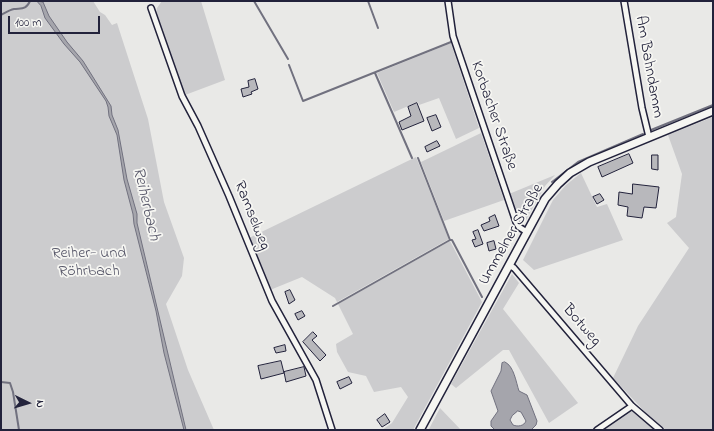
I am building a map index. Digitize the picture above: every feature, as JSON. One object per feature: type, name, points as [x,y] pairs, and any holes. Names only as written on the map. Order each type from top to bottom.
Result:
[{"type":"main road","name":"Ummelner Straße","points":[[420,430],[545,199],[558,184],[570,173],[589,162],[713,111]]},
{"type":"street","name":"Korbacher Straße","points":[[448,1],[453,36],[484,129],[516,222],[519,227],[527,232]]},
{"type":"street","name":"Am Bahndamm","points":[[624,1],[642,108],[649,137]]},
{"type":"street","name":"Ramselweg","points":[[151,8],[182,96],[198,126],[229,196],[272,302],[316,380],[332,430]]},
{"type":"street","name":"Botweg","points":[[509,265],[514,268],[632,406],[660,430]]},
{"type":"street","points":[[597,430],[632,406]]},
{"type":"green space","name":"Reiher- und Röhrbach","points":[[1,1],[93,1],[100,12],[105,15],[112,25],[117,23],[148,119],[164,202],[184,258],[182,276],[166,304],[188,370],[214,430],[1,430]]},
{"type":"green space","points":[[162,1],[201,1],[225,80],[185,95],[156,13],[157,8]]},
{"type":"green space","points":[[451,43],[479,128],[456,139],[439,98],[419,105],[418,102],[394,112],[377,73]]},
{"type":"green space","points":[[713,117],[713,430],[666,430],[647,414],[613,378],[638,326],[689,248],[667,223],[676,217],[682,174],[668,135]]},
{"type":"green space","points":[[481,133],[504,200],[444,221],[421,162]]},
{"type":"green space","points":[[416,157],[449,239],[337,302],[335,298],[302,277],[270,290],[249,238]]},
{"type":"green space","points":[[581,173],[597,207],[607,204],[623,240],[534,270],[523,260],[553,200],[566,185]]},
{"type":"green space","points":[[555,175],[545,186],[526,220],[523,222],[520,221],[517,218],[509,194]]},
{"type":"green space","points":[[450,241],[482,302],[413,430],[382,430],[392,423],[408,397],[401,387],[374,392],[366,376],[348,372],[337,352],[336,344],[353,334],[338,304]]},
{"type":"green space","points":[[512,274],[519,283],[503,309],[578,403],[549,423],[509,350],[503,350],[456,388],[451,384]]},
{"type":"green space","points":[[440,408],[461,430],[429,429]]},
{"type":"green space","points":[[632,409],[657,430],[601,430]]},
{"type":"shaded area","points":[[37,1],[43,2],[49,16],[67,42],[83,61],[111,106],[112,115],[118,130],[127,179],[137,214],[137,223],[186,430],[184,430],[164,353],[156,311],[124,180],[117,135],[109,116],[106,101],[80,62],[64,44],[45,18],[41,6]]},
{"type":"shaded area","points":[[505,362],[511,367],[519,391],[527,395],[537,421],[536,425],[531,430],[495,430],[491,426],[491,421],[498,411],[491,391],[501,371],[502,363]],"holes":[[[518,411],[521,412],[526,421],[525,423],[521,426],[513,425],[510,420],[512,416]]]},
{"type":"building","points":[[255,79],[258,89],[251,92],[252,94],[243,97],[241,89],[249,87],[248,81]]},
{"type":"building","points":[[417,103],[424,121],[402,130],[399,122],[411,116],[408,107]]},
{"type":"building","points":[[436,115],[441,127],[432,131],[427,118]]},
{"type":"building","points":[[437,141],[440,146],[427,152],[425,147]]},
{"type":"building","points":[[629,154],[633,163],[602,177],[598,167]]},
{"type":"building","points":[[652,155],[658,155],[658,170],[652,169]]},
{"type":"building","points":[[633,184],[659,187],[656,208],[644,207],[642,218],[627,216],[628,207],[618,205],[619,192],[632,194]]},
{"type":"building","points":[[600,194],[604,200],[597,204],[593,197]]},
{"type":"building","points":[[495,215],[499,226],[484,231],[481,225],[490,221],[489,218]]},
{"type":"building","points":[[478,230],[483,244],[475,247],[472,240],[476,239],[473,232]]},
{"type":"building","points":[[494,241],[496,249],[489,251],[487,243]]},
{"type":"building","points":[[290,290],[295,300],[289,304],[285,292]]},
{"type":"building","points":[[302,311],[305,316],[298,320],[295,314]]},
{"type":"building","points":[[313,332],[317,336],[312,340],[326,355],[320,361],[303,342]]},
{"type":"building","points":[[285,345],[286,351],[276,353],[274,348]]},
{"type":"building","points":[[281,361],[284,373],[261,379],[258,366]]},
{"type":"building","points":[[304,367],[306,376],[286,382],[284,372]]},
{"type":"building","points":[[349,377],[352,383],[340,389],[337,382]]},
{"type":"building","points":[[385,414],[390,422],[382,427],[377,420]]},
{"type":"waterway","points":[[1,15],[12,9],[25,7],[30,1]]},
{"type":"waterway","points":[[254,1],[288,59]]},
{"type":"waterway","points":[[368,1],[378,28]]},
{"type":"waterway","points":[[289,65],[303,101],[451,42]]},
{"type":"waterway","points":[[375,73],[412,158]]},
{"type":"waterway","points":[[651,130],[713,105]]},
{"type":"waterway","points":[[552,182],[578,162],[643,134]]},
{"type":"waterway","points":[[418,158],[450,240],[452,240],[482,297]]},
{"type":"waterway","points":[[333,306],[450,240]]},
{"type":"waterway","points":[[1,382],[10,383],[13,392],[19,430]]},
{"type":"water label","name":"Reiherbach","points":[[145,204]]}]
